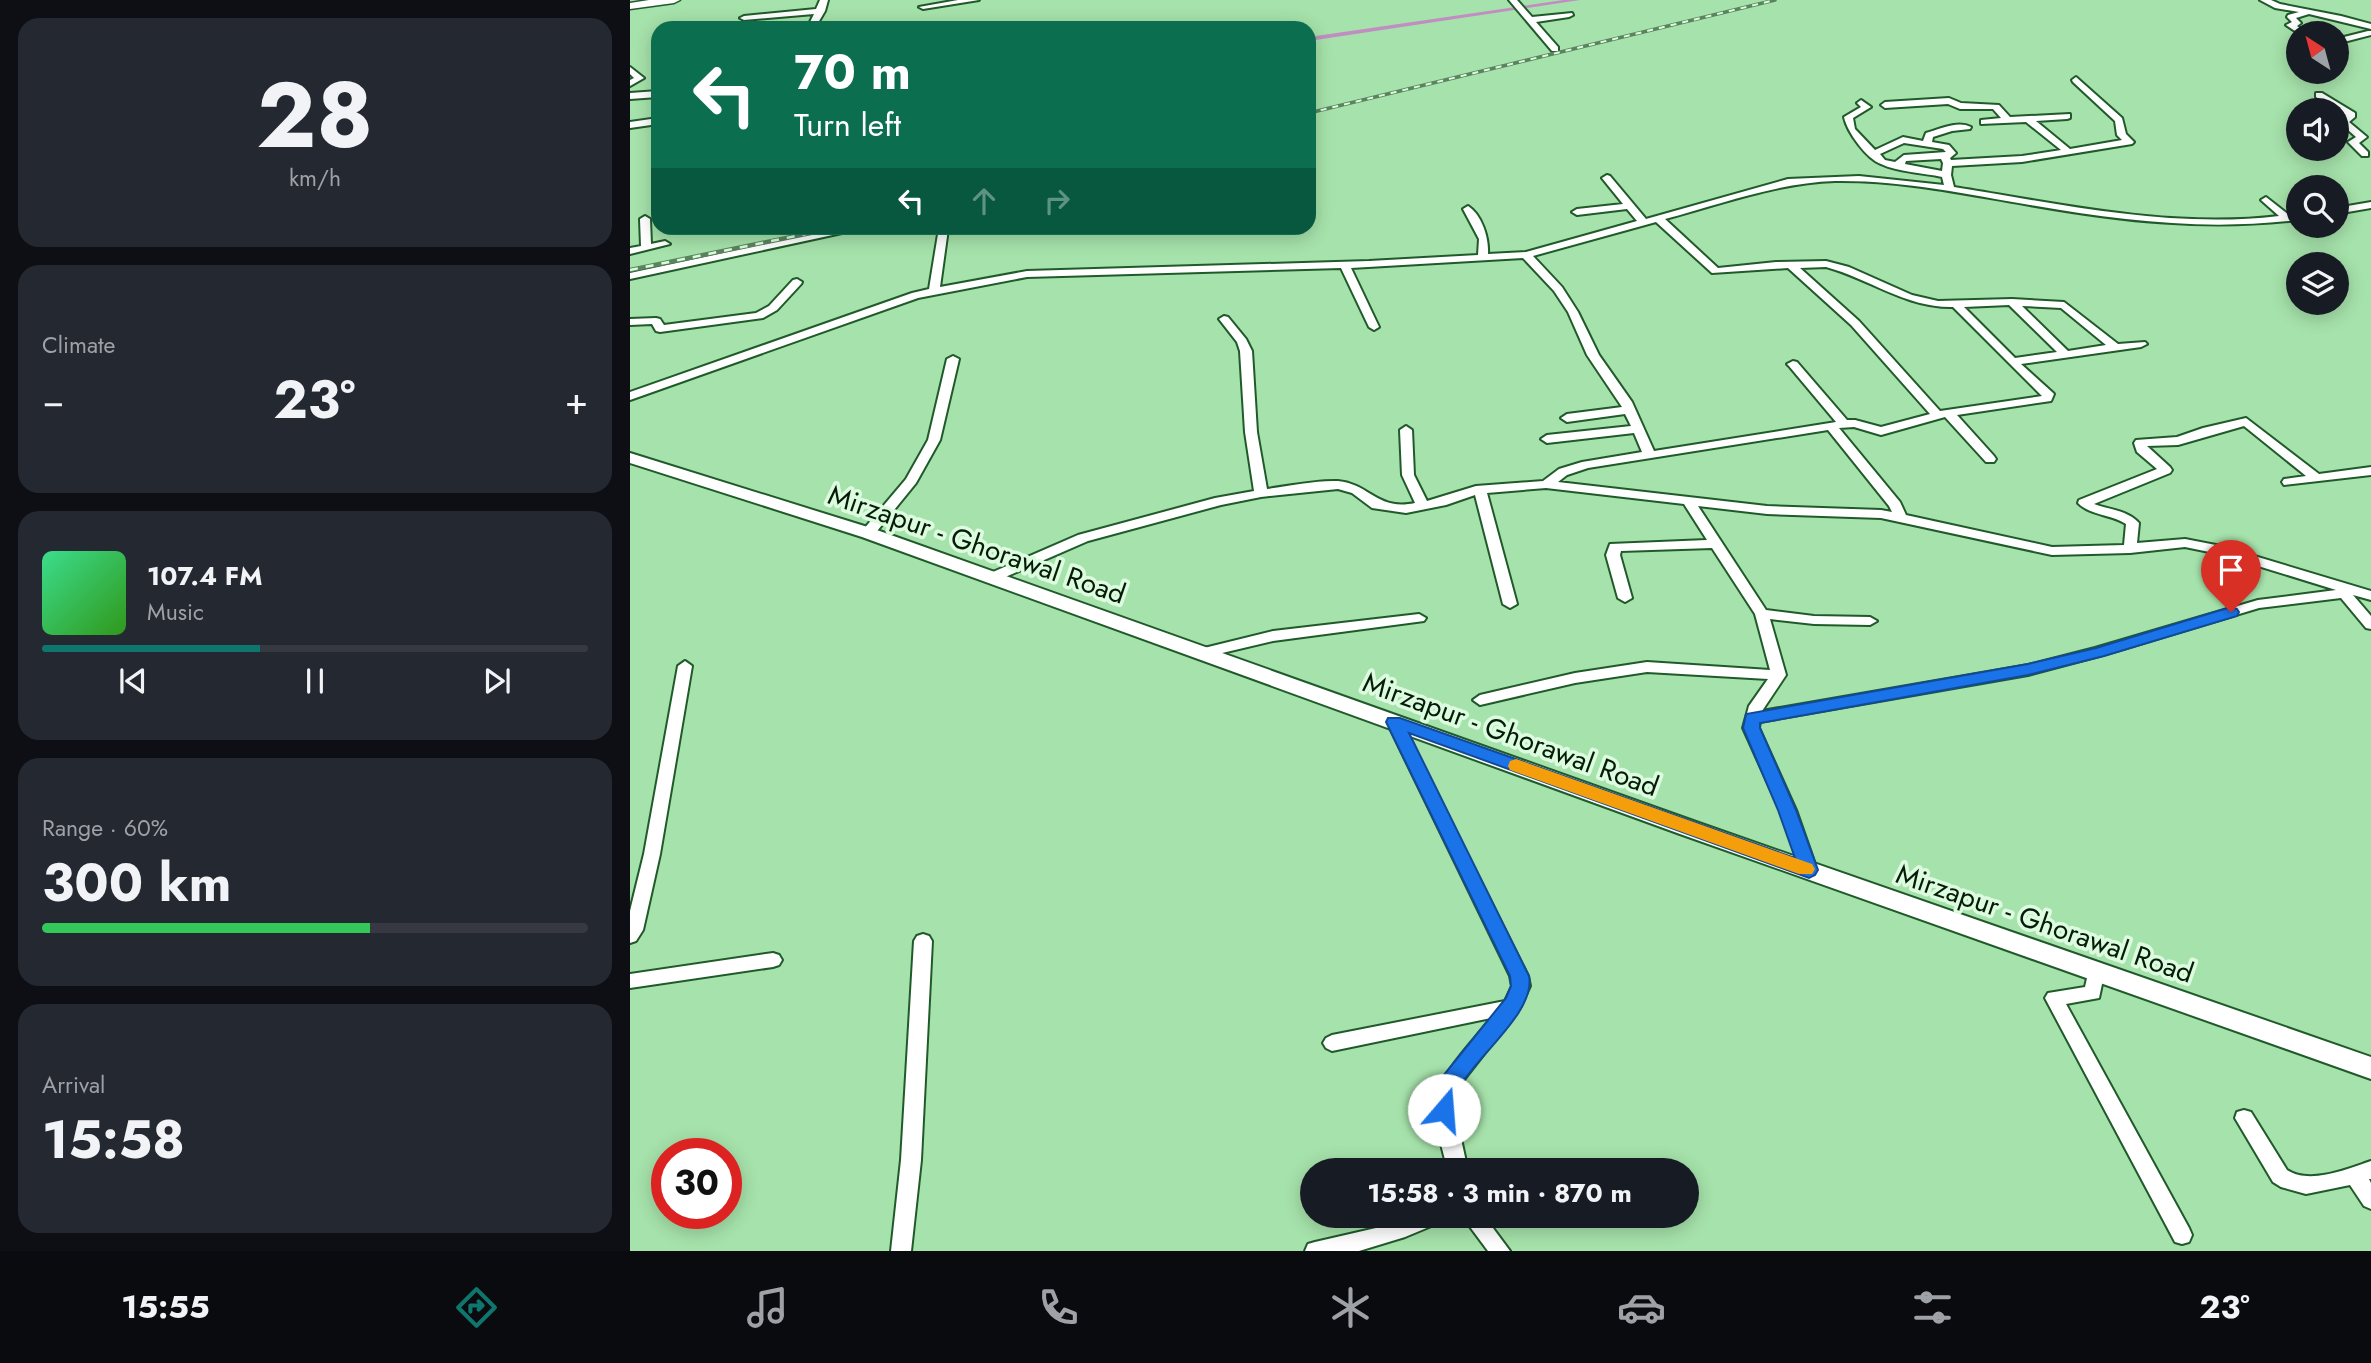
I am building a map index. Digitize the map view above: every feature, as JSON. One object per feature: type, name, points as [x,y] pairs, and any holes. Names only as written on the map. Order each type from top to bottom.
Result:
[{"type":"highway","points":[[630,6],[674,0]]},
{"type":"main road","name":"Mirzapur - Ghorawal Road","points":[[630,458],[868,533],[2371,1068]]},
{"type":"street","points":[[815,21],[824,0]]},
{"type":"street","points":[[923,7],[975,0]]},
{"type":"street","points":[[2264,0],[2278,6],[2371,27]]},
{"type":"street","points":[[1518,5],[1555,49]]},
{"type":"street","points":[[744,18],[821,11]]},
{"type":"street","points":[[2295,21],[2291,17],[2310,12]]},
{"type":"street","points":[[1529,20],[1569,15]]},
{"type":"street","points":[[2349,39],[2371,33]]},
{"type":"street","points":[[630,70],[640,78],[630,83]]},
{"type":"street","points":[[1900,166],[1903,158],[2012,160],[2129,142],[2122,135],[2119,120],[2076,80]]},
{"type":"street","points":[[630,96],[651,94]]},
{"type":"street","points":[[2319,95],[2353,115],[2344,124],[2362,137],[2353,142],[2369,155]]},
{"type":"street","points":[[1885,106],[1949,101],[1960,106],[1991,106],[1996,107],[2008,121]]},
{"type":"street","points":[[1861,103],[1867,107],[1847,118],[1850,130],[1882,162],[1946,175]]},
{"type":"street","points":[[1984,122],[2067,116]]},
{"type":"street","points":[[2028,119],[2069,152]]},
{"type":"street","points":[[630,125],[651,122]]},
{"type":"street","points":[[1927,143],[1929,135],[1951,128],[1967,127]]},
{"type":"street","points":[[1873,154],[1900,140],[1946,146],[1951,153],[1947,160],[1946,175],[1950,189]]},
{"type":"street","points":[[630,396],[934,288],[1027,274],[1345,265],[1526,255],[1641,221],[1658,219],[1788,182],[1810,179],[1840,176],[1890,179],[2174,223],[2244,225],[2286,219]]},
{"type":"street","points":[[1607,178],[1641,221]]},
{"type":"street","points":[[2266,200],[2286,213]]},
{"type":"street","points":[[2349,209],[2371,205]]},
{"type":"street","points":[[1577,212],[1629,206]]},
{"type":"street","points":[[1468,209],[1483,239],[1483,257]]},
{"type":"street","points":[[645,219],[646,248]]},
{"type":"street","points":[[1658,219],[1716,271],[1791,265],[1835,266],[1909,298],[1957,305],[2012,302],[2067,306],[2115,347]]},
{"type":"street","points":[[630,276],[819,235]]},
{"type":"street","points":[[934,288],[942,235]]},
{"type":"street","points":[[630,251],[665,244]]},
{"type":"street","points":[[1526,255],[1558,289],[1573,312],[1593,355],[1629,410],[1650,456]]},
{"type":"street","points":[[1345,265],[1374,327]]},
{"type":"street","points":[[1791,265],[1855,323],[1990,459]]},
{"type":"street","points":[[630,323],[656,321],[660,330],[750,318],[773,309],[797,282]]},
{"type":"street","points":[[2012,302],[2066,355]]},
{"type":"street","points":[[1546,484],[1573,467],[1650,456],[1747,437],[1856,423],[1877,432],[1943,414],[2046,399],[2048,394],[2012,362],[1957,305]]},
{"type":"street","points":[[1224,319],[1242,341],[1246,351],[1251,432],[1261,493]]},
{"type":"street","points":[[2012,362],[2141,344]]},
{"type":"street","points":[[868,533],[912,480],[934,440],[953,359]]},
{"type":"street","points":[[1793,364],[1895,505],[1900,517]]},
{"type":"street","points":[[1567,418],[1629,410]]},
{"type":"street","points":[[2130,549],[2133,523],[2120,513],[2092,508],[2084,503],[2166,471],[2141,449],[2140,443],[2178,442],[2218,428],[2246,422],[2316,478]]},
{"type":"street","points":[[1547,439],[1637,429]]},
{"type":"street","points":[[1406,430],[1408,475],[1423,506]]},
{"type":"street","points":[[2288,482],[2371,471]]},
{"type":"street","points":[[990,578],[1083,538],[1220,501],[1261,493],[1338,485],[1348,487],[1385,508],[1406,509],[1480,489],[1546,484],[1689,502],[1900,517],[2029,548],[2064,552],[2130,549],[2169,543],[2196,545],[2345,591],[2371,596]]},
{"type":"street","points":[[1480,489],[1510,604]]},
{"type":"street","points":[[1689,502],[1762,614],[1779,675]]},
{"type":"street","points":[[1625,598],[1613,555],[1615,547],[1714,544]]},
{"type":"street","points":[[2345,591],[2371,625]]},
{"type":"street","points":[[1752,718],[2028,670],[2258,604],[2345,591]]},
{"type":"street","points":[[1762,614],[1814,620],[1870,621]]},
{"type":"street","points":[[1200,653],[1273,636],[1419,618]]},
{"type":"street","points":[[630,936],[634,930],[652,854],[685,666]]},
{"type":"street","points":[[1480,700],[1575,678],[1647,667],[1779,675]]},
{"type":"street","points":[[1779,675],[1756,706],[1751,728],[1787,810],[1809,870]]},
{"type":"street","points":[[1394,722],[1520,976],[1519,994],[1451,1083],[1445,1098],[1444,1110],[1455,1158]]},
{"type":"street","points":[[901,1251],[911,1160],[923,941]]},
{"type":"street","points":[[630,981],[773,960]]},
{"type":"street","points":[[2096,970],[2093,993],[2054,998],[2182,1235]]},
{"type":"street","points":[[1332,1043],[1511,1007]]},
{"type":"street","points":[[2244,1118],[2286,1181],[2305,1185],[2363,1172],[2371,1200]]},
{"type":"street","points":[[1315,1251],[1369,1241],[1408,1228]]},
{"type":"street","points":[[1482,1228],[1500,1251]]},
{"type":"waterway","points":[[1316,38],[1577,0]]},
{"type":"railway","points":[[1316,111],[1775,0]]},
{"type":"railway","points":[[630,270],[801,235]]},
{"type":"slow traffic","points":[[1516,766],[1806,869]]},
{"type":"route","points":[[1444,1110],[1451,1083],[1514,1003],[1521,986],[1520,976],[1394,722],[1809,870],[1787,810],[1751,728],[1752,718],[2028,670],[2231,612]]}]
